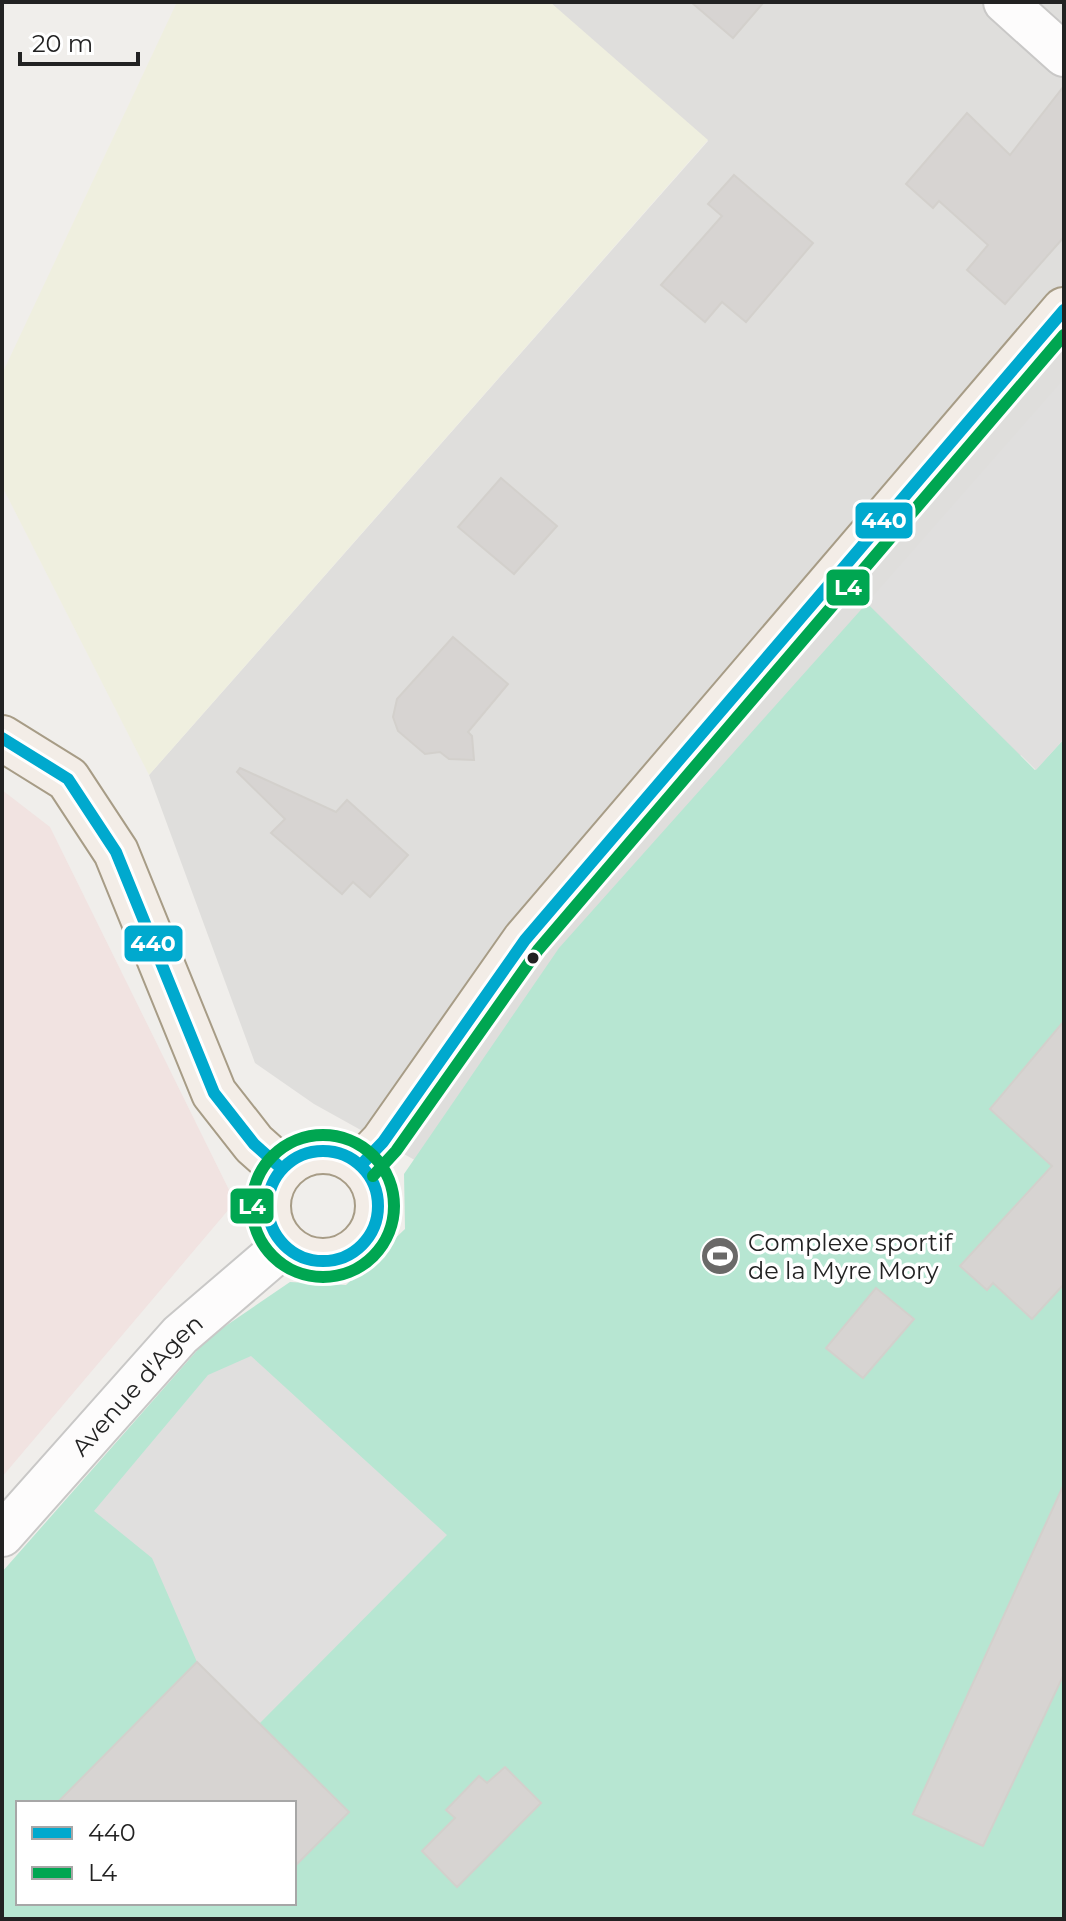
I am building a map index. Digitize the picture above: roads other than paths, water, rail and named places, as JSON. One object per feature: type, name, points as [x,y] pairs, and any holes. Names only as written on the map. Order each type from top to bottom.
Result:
[{"type":"main road","points":[[361,1165],[383,1142],[525,940],[1064,310]]},
{"type":"main road","points":[[2,738],[68,779],[116,852],[214,1093],[254,1144],[282,1169]]},
{"type":"main road","points":[[329,1150],[346,1155],[361,1165],[375,1188],[377,1215],[371,1233],[360,1247],[346,1256],[314,1260],[298,1255],[285,1245],[275,1232],[269,1216],[268,1200],[273,1183],[282,1169],[303,1155],[329,1150]]},
{"type":"street","points":[[1005,2],[1064,55]]},
{"type":"street","name":"Avenue d'Agen","points":[[2,1535],[180,1335],[285,1245]]},
{"type":"place","name":"Complexe sportif de la Myre Mory","points":[[720,1256]]}]
